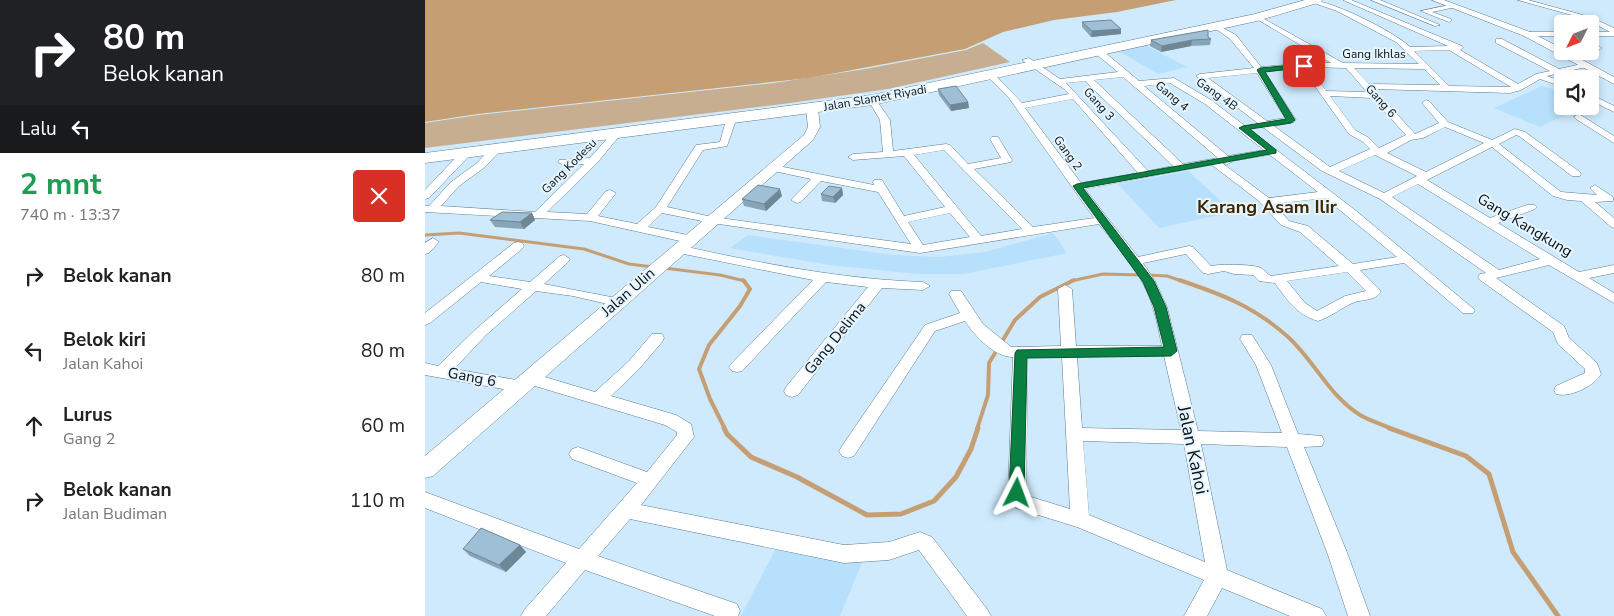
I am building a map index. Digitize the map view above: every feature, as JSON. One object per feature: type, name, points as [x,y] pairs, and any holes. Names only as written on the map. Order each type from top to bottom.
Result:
[{"type":"highway","points":[[1269,1],[1268,3],[1274,6],[1292,8]]},
{"type":"highway","name":"Jalan Slamet Riyadi","points":[[425,158],[616,134],[879,93],[1038,61],[1254,10],[1292,8],[1315,1]]},
{"type":"highway","name":"Jalan Slamet Riyadi","points":[[425,151],[697,121],[731,120],[873,100],[990,75],[1038,61],[1099,52],[1214,25],[1254,10]]},
{"type":"street","points":[[1346,0],[1459,48],[1518,88]]},
{"type":"street","points":[[1375,0],[1437,25]]},
{"type":"street","points":[[1390,0],[1449,20]]},
{"type":"street","points":[[1521,0],[1587,18],[1614,32]]},
{"type":"street","name":"Gang Ikhlas","points":[[1315,1],[1354,17],[1399,40],[1446,87]]},
{"type":"street","points":[[1413,8],[1439,1],[1527,34],[1583,65],[1612,78]]},
{"type":"street","points":[[1423,11],[1453,6]]},
{"type":"street","name":"Gang 6","points":[[1254,10],[1346,66],[1412,136]]},
{"type":"street","points":[[1214,25],[1233,37],[1260,70],[1291,120],[1243,128]]},
{"type":"street","points":[[1599,32],[1602,34],[1614,32]]},
{"type":"street","points":[[1527,34],[1554,34]]},
{"type":"street","points":[[1499,40],[1555,70]]},
{"type":"street","points":[[1410,49],[1459,48]]},
{"type":"street","name":"Gang 4","points":[[1099,52],[1228,160]]},
{"type":"street","name":"Gang 3","points":[[1038,61],[1075,96],[1145,174]]},
{"type":"street","points":[[1561,70],[1583,65]]},
{"type":"street","name":"Gang Ikhlas","points":[[1268,124],[1200,76],[1304,66],[1427,67]]},
{"type":"street","name":"Gang Kangkung","points":[[1304,66],[1352,132],[1366,140],[1378,152],[1614,299]]},
{"type":"street","points":[[1379,67],[1397,86]]},
{"type":"street","points":[[1366,86],[1510,90],[1518,88],[1539,76],[1554,72]]},
{"type":"street","points":[[1060,81],[1126,74]]},
{"type":"street","name":"Gang 2","points":[[990,75],[1019,106],[1141,271]]},
{"type":"street","points":[[1539,76],[1554,82]]},
{"type":"street","points":[[1087,78],[1181,168]]},
{"type":"street","name":"Gang 4B","points":[[1138,84],[1165,80],[1174,81],[1208,102],[1327,194],[1468,310]]},
{"type":"street","points":[[1322,92],[1374,95]]},
{"type":"street","points":[[1019,106],[1075,96]]},
{"type":"street","points":[[873,100],[885,118],[888,155]]},
{"type":"street","points":[[1599,102],[1614,109]]},
{"type":"street","points":[[1426,103],[1445,124],[1492,143],[1557,194],[1567,197],[1609,199],[1595,188]]},
{"type":"street","name":"Jalan Ulin","points":[[425,469],[773,168],[813,131],[812,109]]},
{"type":"street","points":[[1579,116],[1613,139]]},
{"type":"street","points":[[639,229],[659,209],[700,147],[724,144],[731,120]]},
{"type":"street","points":[[1268,124],[1330,170],[1384,197],[1495,273]]},
{"type":"street","points":[[1330,170],[1378,152],[1412,136],[1420,136],[1445,124]]},
{"type":"street","points":[[1384,197],[1515,132],[1519,132],[1576,174]]},
{"type":"street","name":"Gang Kodesu","points":[[538,215],[593,161],[616,134]]},
{"type":"street","points":[[967,168],[1007,160],[995,139]]},
{"type":"street","points":[[853,157],[907,153],[946,147],[1031,231]]},
{"type":"street","points":[[429,208],[455,184],[481,165],[496,149]]},
{"type":"street","points":[[1077,186],[1228,160],[1301,150]]},
{"type":"street","points":[[425,196],[466,153]]},
{"type":"street","points":[[907,153],[979,240]]},
{"type":"street","points":[[563,162],[593,161]]},
{"type":"street","points":[[1215,163],[1267,202],[1285,223],[1305,229],[1372,288],[1373,294],[1350,299],[1322,315],[1315,315],[1289,295],[1278,280]]},
{"type":"street","points":[[773,168],[819,177],[880,185],[920,250]]},
{"type":"street","points":[[797,200],[819,177]]},
{"type":"street","points":[[590,218],[610,193]]},
{"type":"street","points":[[1267,202],[1327,194]]},
{"type":"street","points":[[1583,198],[1614,224]]},
{"type":"street","points":[[429,208],[590,218],[639,229],[683,244],[823,277],[878,284],[923,286]]},
{"type":"street","points":[[1490,222],[1531,208]]},
{"type":"street","points":[[659,209],[712,220],[920,250],[1102,220]]},
{"type":"street","points":[[901,220],[953,209]]},
{"type":"street","points":[[425,320],[518,246]]},
{"type":"street","points":[[1141,271],[1189,250],[1208,270],[1225,267],[1234,270],[1257,271],[1266,279],[1278,280],[1407,259]]},
{"type":"street","points":[[442,371],[481,332],[564,259]]},
{"type":"street","points":[[1552,260],[1485,277],[1559,329],[1563,340],[1592,367],[1593,374],[1591,378],[1562,390]]},
{"type":"street","points":[[1578,276],[1614,269]]},
{"type":"street","name":"Jalan Kahoi","points":[[1141,271],[1160,307],[1191,438],[1218,575]]},
{"type":"street","points":[[737,367],[823,277]]},
{"type":"street","points":[[478,278],[534,286],[616,302]]},
{"type":"street","name":"Gang Delima","points":[[792,391],[878,284]]},
{"type":"street","points":[[1065,289],[1080,520]]},
{"type":"street","points":[[956,294],[967,315],[986,338],[1015,353],[1171,351]]},
{"type":"street","points":[[848,451],[930,328],[967,315]]},
{"type":"street","points":[[599,398],[633,365],[657,338]]},
{"type":"street","points":[[1247,340],[1263,365],[1359,616]]},
{"type":"street","points":[[1015,353],[1018,498],[1022,502],[1080,520],[1315,616]]},
{"type":"street","name":"Gang 6","points":[[425,369],[524,382],[599,398],[670,420],[685,430],[686,437],[651,481],[531,616]]},
{"type":"street","points":[[1074,434],[1316,442]]},
{"type":"street","points":[[578,454],[651,481]]},
{"type":"street","points":[[425,500],[581,559],[729,611]]},
{"type":"street","points":[[626,510],[844,554],[889,551],[920,541],[925,543],[980,616]]},
{"type":"street","points":[[1195,616],[1218,575]]},
{"type":"shaded area","points":[[425,0],[1176,0],[1117,12],[1054,20],[1003,32],[965,49],[809,78],[478,114],[425,122]]},
{"type":"shaded area","points":[[983,43],[1010,62],[888,89],[783,104],[425,148],[425,123],[478,115],[774,83],[865,69],[966,50]]},
{"type":"shaded area","points":[[1145,45],[1187,67],[1158,74],[1118,51]]},
{"type":"shaded area","points":[[1542,86],[1554,89],[1554,115],[1565,115],[1540,127],[1494,108]]},
{"type":"shaded area","points":[[1188,171],[1233,212],[1159,228],[1118,184]]},
{"type":"shaded area","points":[[1053,233],[1067,253],[964,274],[917,274],[829,265],[730,248],[748,235],[893,255],[940,257],[985,252]]},
{"type":"shaded area","points":[[778,544],[864,558],[840,616],[741,616]]},
{"type":"building","points":[[1111,20],[1121,29],[1092,31],[1082,22]]},
{"type":"building","points":[[1208,30],[1208,37],[1211,39],[1192,40],[1162,46],[1151,40]]},
{"type":"building","points":[[956,86],[968,102],[950,105],[938,89]]},
{"type":"building","points":[[758,185],[780,189],[764,204],[742,199]]},
{"type":"building","points":[[829,186],[842,188],[833,197],[821,194]]},
{"type":"building","points":[[502,212],[532,213],[520,222],[490,220]]},
{"type":"building","points":[[481,528],[520,545],[499,565],[463,549]]},
{"type":"waterway","points":[[425,235],[459,233],[584,249],[629,264],[653,267]]},
{"type":"waterway","points":[[664,268],[720,275],[743,281]]},
{"type":"waterway","points":[[1073,281],[1103,274],[1141,275]]},
{"type":"waterway","points":[[1148,275],[1167,276],[1209,290],[1236,302],[1262,317],[1297,346],[1330,388],[1349,407],[1360,415],[1392,429]]},
{"type":"waterway","points":[[725,429],[710,399],[699,369],[709,345],[740,306],[750,289],[743,281]]},
{"type":"waterway","points":[[977,429],[988,395],[989,363],[1015,320],[1040,297],[1073,281]]},
{"type":"waterway","points":[[724,428],[727,434],[751,457],[797,477],[867,515],[901,514],[934,501],[956,477],[971,449],[978,428]]},
{"type":"waterway","points":[[1389,428],[1466,456],[1489,474],[1513,552],[1558,616]]},
{"type":"district","name":"Karang Asam Ilir","points":[[1267,207]]},
{"type":"route","points":[[1017,493],[1021,353],[1171,351],[1160,307],[1148,281],[1135,261],[1077,186],[1273,152],[1243,128],[1291,121],[1260,70],[1304,66]]}]
